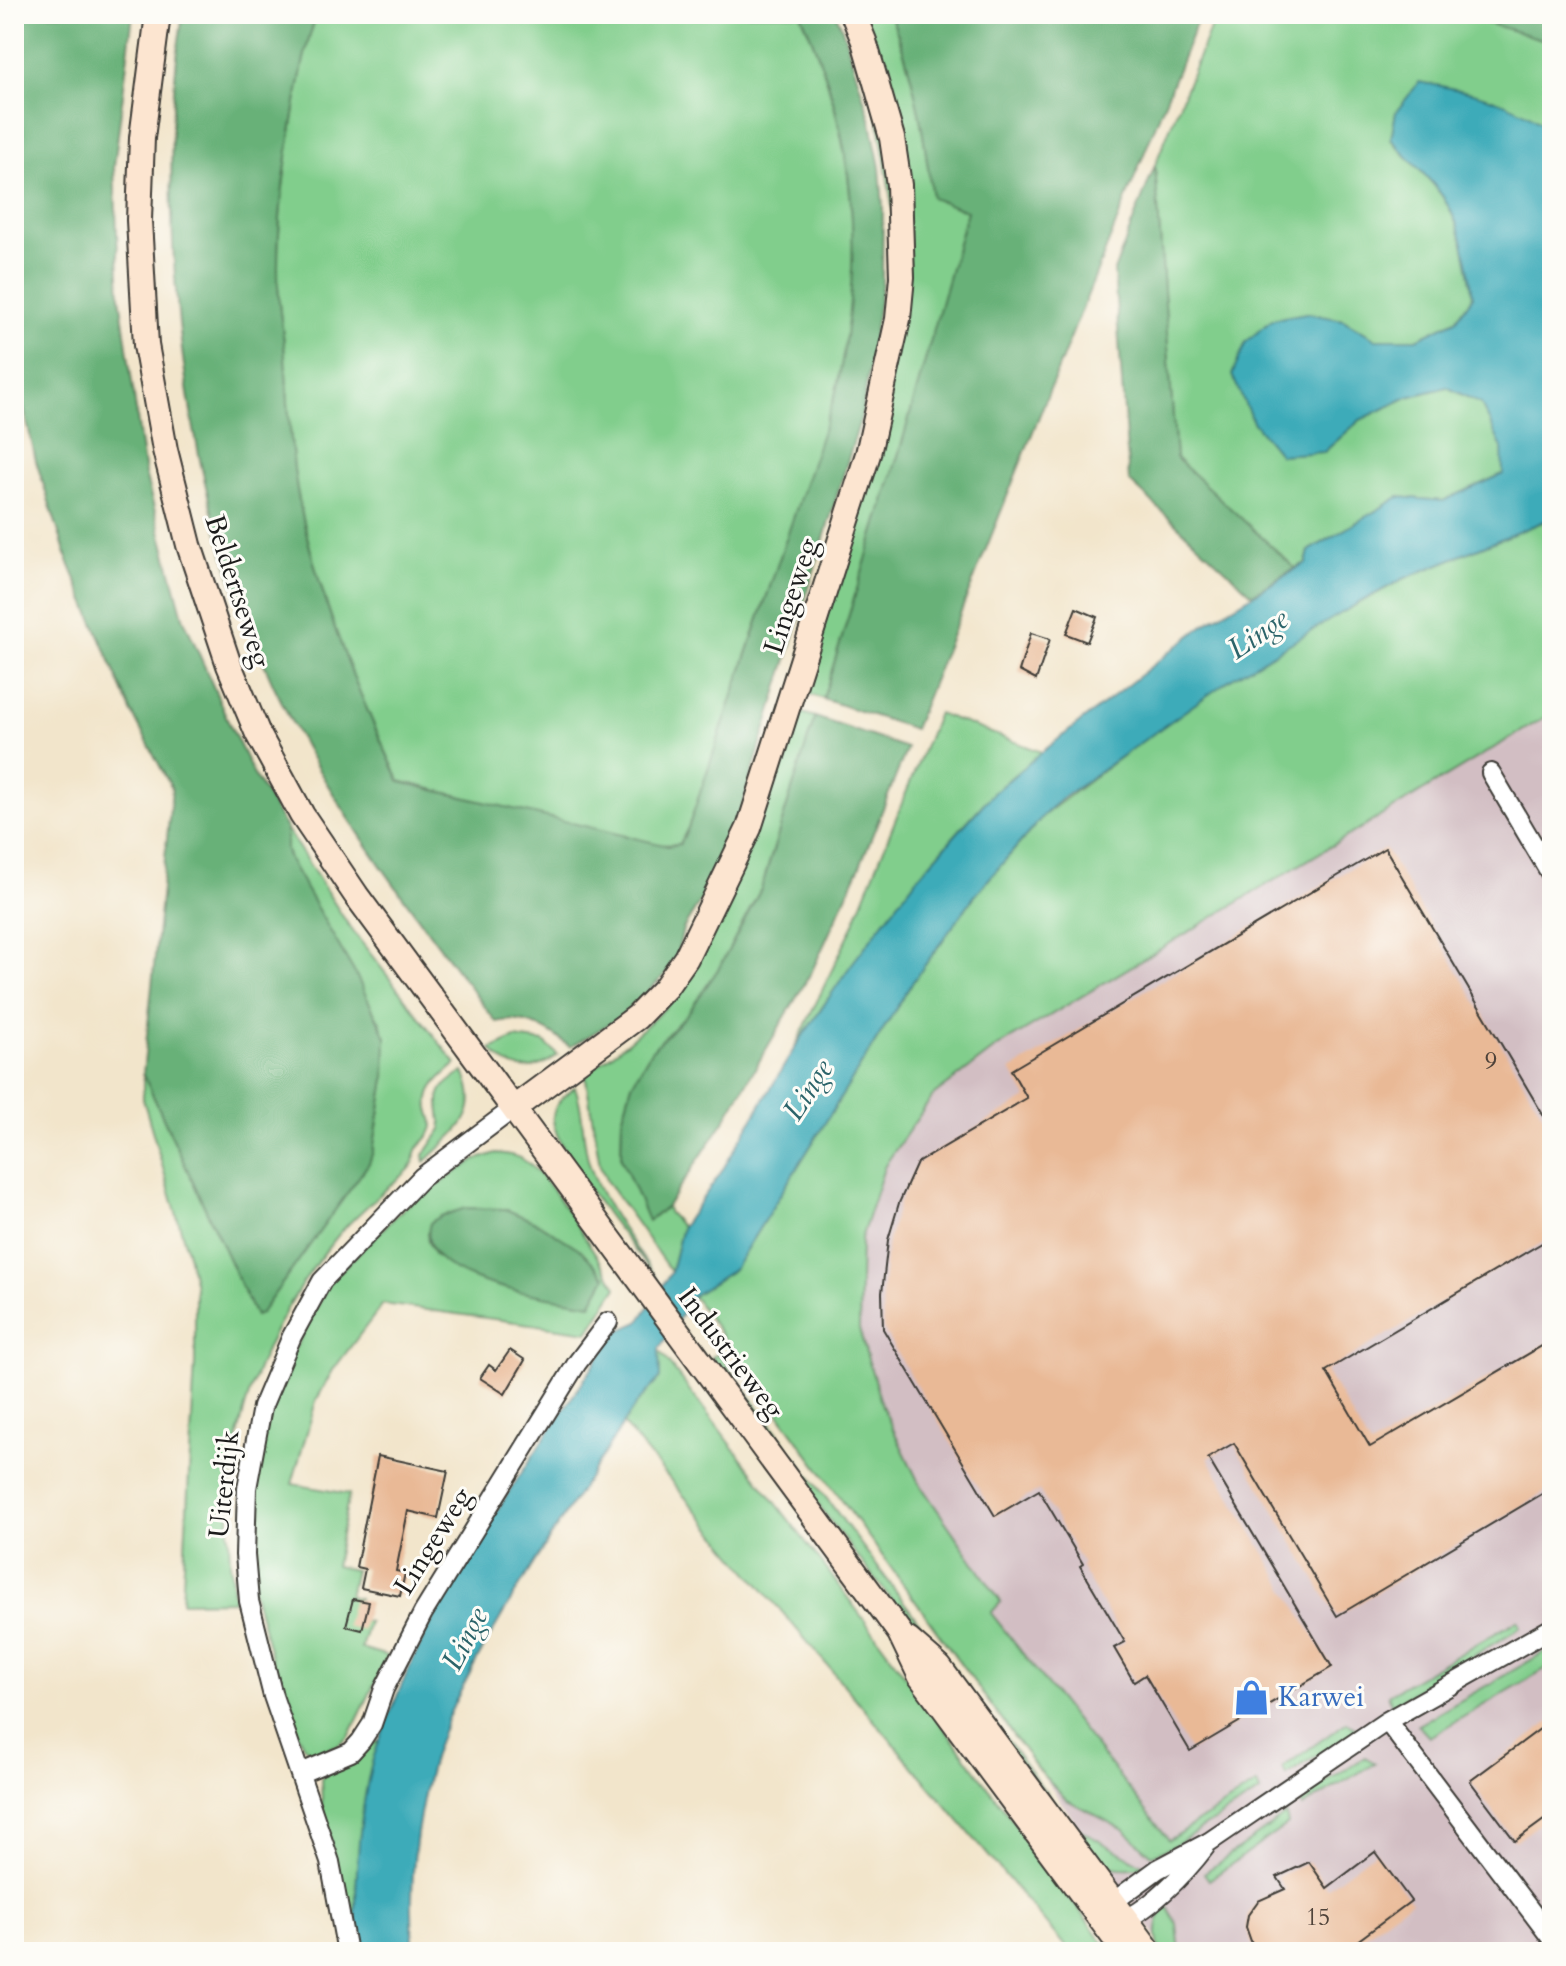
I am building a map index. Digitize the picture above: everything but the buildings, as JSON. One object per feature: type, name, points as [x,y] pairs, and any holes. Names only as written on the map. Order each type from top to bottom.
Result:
[{"type":"main road","name":"Beldertseweg","points":[[158,14],[142,138],[139,220],[146,345],[165,450],[189,545],[229,665],[258,734],[302,815],[356,895],[514,1108]]},
{"type":"main road","name":"Lingeweg","points":[[514,1108],[637,1017],[665,988],[686,958],[749,828],[868,454],[898,319],[902,277],[899,185],[892,138],[853,14]]},
{"type":"main road","name":"Industrieweg","points":[[514,1108],[900,1633],[921,1677],[1115,1916],[1150,1952]]},
{"type":"main road","name":"Industrieweg","points":[[1115,1916],[1125,1952]]},
{"type":"street","points":[[1491,773],[1552,876]]},
{"type":"street","name":"Uiterdijk","points":[[347,1952],[330,1862],[273,1696],[249,1601],[245,1555],[247,1488],[262,1407],[292,1336],[322,1281],[422,1177],[514,1108]]},
{"type":"street","name":"Lingeweg","points":[[301,1773],[351,1752],[361,1741],[372,1724],[384,1689],[423,1613],[577,1363],[608,1322]]},
{"type":"street","points":[[1115,1916],[1189,1869],[1209,1842],[1387,1721],[1552,1628]]},
{"type":"street","points":[[1387,1721],[1552,1939]]},
{"type":"shaded area","points":[[1552,687],[1552,1952],[1167,1952],[749,1361],[926,1087]]},
{"type":"green space","points":[[14,14],[133,14],[114,167],[120,297],[145,474],[183,617],[254,775],[286,828],[289,860],[356,975],[386,1037],[385,1079],[369,1163],[260,1314],[255,1316],[143,1074],[172,789],[131,711],[68,561],[36,461],[14,365]]},
{"type":"green space","points":[[183,14],[317,14],[300,80],[280,211],[279,302],[292,454],[305,528],[326,602],[353,675],[400,782],[668,846],[680,844],[688,828],[836,392],[850,295],[853,247],[851,200],[835,107],[801,14],[836,14],[842,28],[870,118],[880,167],[883,207],[882,283],[862,414],[739,816],[706,892],[683,929],[676,959],[664,976],[619,1018],[570,1047],[554,1035],[526,1022],[496,1022],[386,874],[335,797],[289,717],[240,604],[221,546],[193,427],[177,305],[171,158],[173,100]]},
{"type":"green space","points":[[317,14],[801,14],[834,105],[851,200],[852,297],[846,345],[818,453],[680,844],[656,845],[400,781],[368,711],[326,602],[305,528],[292,454],[279,302],[280,211],[302,67]]},
{"type":"green space","points":[[861,14],[890,14],[912,81],[932,197],[968,211],[902,443],[823,699],[799,691],[906,292]]},
{"type":"green space","points":[[890,14],[1200,14],[914,729],[823,699],[902,443],[967,211],[932,198],[912,81]]},
{"type":"green space","points":[[1216,14],[1435,14],[1484,22],[1552,42],[1552,131],[1542,123],[1391,139],[1434,185],[1457,224],[1473,296],[1456,320],[1417,339],[1376,339],[1343,320],[1306,313],[1324,452],[1360,420],[1408,397],[1447,387],[1481,404],[1503,448],[1503,474],[1443,501],[1399,497],[1309,551],[1306,563],[1295,568],[1176,459],[1155,165]]},
{"type":"green space","points":[[1435,14],[1552,14],[1552,42],[1484,22]]},
{"type":"green space","points":[[1155,165],[1176,458],[1295,568],[1252,594],[1129,481],[1114,271]]},
{"type":"green space","points":[[1552,518],[1552,713],[996,1048],[933,1096],[885,1165],[861,1239],[859,1329],[882,1406],[919,1483],[1001,1602],[991,1613],[1169,1840],[1257,1784],[1260,1792],[1173,1846],[1152,1855],[1124,1830],[1067,1800],[1039,1771],[693,1296],[734,1269],[912,983],[976,894],[1044,815],[1160,727],[1229,680],[1321,624],[1403,579]]},
{"type":"green space","points":[[793,710],[815,717],[761,889],[719,968],[688,1013],[651,1051],[632,1084],[622,1120],[621,1158],[649,1221],[667,1206],[668,1212],[682,1227],[671,1272],[607,1182],[600,1166],[585,1073],[638,1033],[686,987],[685,967]]},
{"type":"green space","points":[[938,713],[1042,752],[997,790],[937,856],[863,950],[794,1049],[852,928]]},
{"type":"green space","points":[[815,717],[907,748],[860,866],[812,971],[723,1123],[667,1206],[648,1221],[621,1158],[622,1120],[632,1084],[651,1051],[688,1013],[719,968],[761,889]]},
{"type":"green space","points":[[286,828],[349,926],[456,1064],[436,1083],[430,1094],[433,1129],[417,1150],[412,1165],[340,1233],[282,1317],[261,1360],[235,1451],[229,1549],[234,1601],[182,1602],[195,1363],[195,1286],[143,1099],[143,1074],[255,1316],[260,1314],[369,1163],[385,1079],[381,1024],[289,860]]},
{"type":"green space","points":[[515,1038],[544,1042],[558,1055],[531,1068],[506,1063],[491,1049]]},
{"type":"green space","points":[[464,1072],[470,1088],[469,1113],[456,1133],[425,1162],[424,1155],[442,1129],[439,1102],[442,1090]]},
{"type":"green space","points":[[575,1087],[587,1156],[596,1181],[620,1225],[657,1279],[596,1199],[556,1131],[553,1116],[556,1107]]},
{"type":"green space","points":[[496,1153],[504,1154],[522,1159],[536,1170],[617,1287],[588,1332],[383,1304],[333,1370],[316,1401],[292,1484],[349,1494],[335,1566],[355,1570],[349,1596],[359,1598],[356,1619],[369,1622],[361,1648],[388,1656],[349,1737],[339,1745],[313,1753],[304,1747],[284,1707],[252,1585],[251,1489],[277,1383],[330,1281],[405,1207],[473,1161]],"holes":[[[505,1209],[571,1245],[606,1277],[591,1304],[561,1298],[435,1256],[427,1233]]]},
{"type":"green space","points":[[466,1208],[505,1209],[538,1223],[581,1250],[606,1277],[591,1304],[489,1284],[462,1274],[442,1261],[430,1244],[430,1223]]},
{"type":"green space","points":[[658,1349],[828,1571],[1110,1952],[1070,1952],[623,1424],[660,1378]]},
{"type":"green space","points":[[718,1353],[1051,1799],[1080,1830],[1146,1867],[1113,1867],[1095,1858],[846,1542],[734,1393],[712,1357]]},
{"type":"green space","points":[[1518,1620],[1521,1627],[1392,1705],[1388,1695]]},
{"type":"green space","points":[[1552,1648],[1552,1665],[1429,1737],[1418,1725]]},
{"type":"green space","points":[[1347,1722],[1357,1730],[1286,1775],[1282,1768]]},
{"type":"green space","points":[[380,1740],[363,1818],[357,1873],[355,1952],[322,1805],[321,1779],[330,1769]]},
{"type":"green space","points":[[1365,1757],[1375,1763],[1302,1807],[1299,1799]]},
{"type":"green space","points":[[1286,1815],[1288,1824],[1209,1880],[1204,1873]]},
{"type":"green space","points":[[1165,1903],[1177,1924],[1180,1952],[1160,1952],[1157,1927]]},
{"type":"water","name":"Linge","points":[[1419,82],[1506,104],[1552,131],[1552,518],[1403,579],[1229,680],[1061,799],[976,894],[912,983],[734,1269],[693,1296],[659,1349],[660,1378],[623,1424],[484,1647],[449,1715],[427,1782],[414,1854],[414,1952],[357,1952],[358,1861],[370,1770],[397,1696],[442,1602],[498,1510],[616,1332],[639,1322],[671,1272],[682,1227],[720,1174],[794,1049],[851,965],[918,877],[993,793],[1042,752],[1208,622],[1306,563],[1309,551],[1399,497],[1443,501],[1503,474],[1502,448],[1481,404],[1447,387],[1408,397],[1360,420],[1324,452],[1280,455],[1253,422],[1232,375],[1246,342],[1273,319],[1306,313],[1343,320],[1376,339],[1417,339],[1456,320],[1473,296],[1465,252],[1451,210],[1434,185],[1391,138],[1396,112]]},
{"type":"place","name":"Karwei","points":[[1252,1697]]}]
